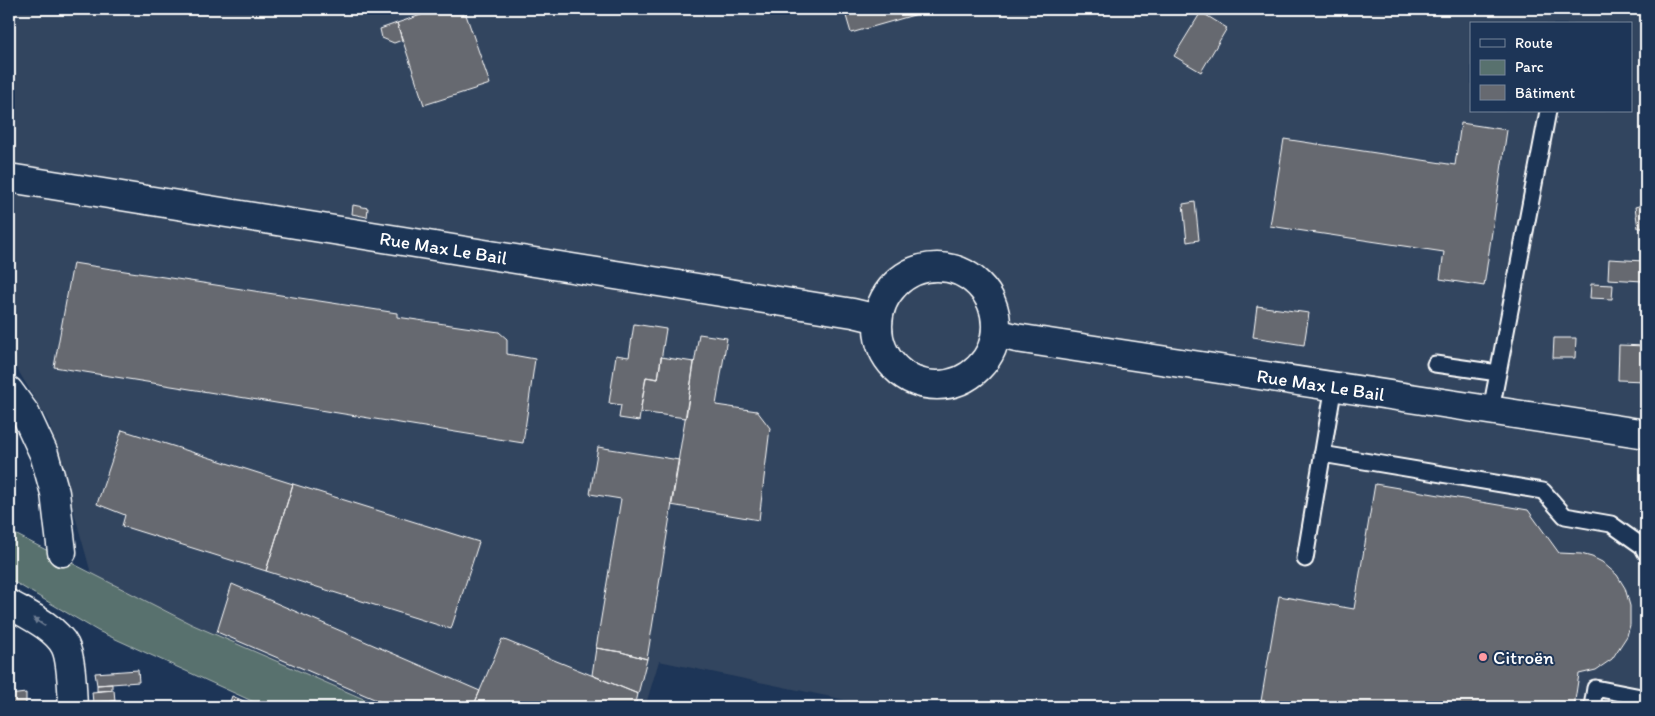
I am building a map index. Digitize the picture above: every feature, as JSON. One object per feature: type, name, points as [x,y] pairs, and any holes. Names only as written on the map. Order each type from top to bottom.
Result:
[{"type":"street","name":"Rue Max Le Bail","points":[[9,178],[878,318]]},
{"type":"street","points":[[944,267],[968,276],[984,290],[994,312],[996,333],[989,355],[974,374],[954,384],[931,385],[908,379],[889,363],[879,340],[878,318],[886,296],[900,279],[922,268],[944,267]]},
{"type":"street","name":"Rue Max Le Bail","points":[[996,333],[1016,338],[1646,434]]},
{"type":"street","points":[[9,391],[25,413],[44,454],[55,493],[62,552]]},
{"type":"street","points":[[9,604],[38,621],[65,646],[71,669],[73,707]]},
{"type":"lane","points":[[1491,410],[1548,112]]},
{"type":"lane","points":[[1436,364],[1498,373]]},
{"type":"lane","points":[[1305,559],[1334,385]]},
{"type":"lane","points":[[1322,454],[1543,490],[1565,516],[1611,524],[1642,546],[1646,553]]},
{"type":"lane","points":[[1592,707],[1596,688],[1646,697],[1645,707]]},
{"type":"shaded area","points":[[9,9],[1646,9],[1646,707],[869,707],[841,699],[659,661],[645,707],[382,707],[190,624],[91,573],[49,423],[9,355]]},
{"type":"green space","points":[[9,531],[191,624],[382,707],[265,707],[98,631],[9,579]]},
{"type":"building","points":[[439,9],[464,9],[490,84],[424,105],[397,23]]},
{"type":"building","points":[[844,9],[935,9],[851,33]]},
{"type":"building","points":[[1201,12],[1227,28],[1201,72],[1174,56]]},
{"type":"building","points":[[397,23],[402,40],[394,43],[382,38],[380,29]]},
{"type":"building","points":[[1461,123],[1507,130],[1484,286],[1440,279],[1444,252],[1270,226],[1284,139],[1455,165]]},
{"type":"building","points":[[1195,202],[1199,240],[1187,242],[1183,204]]},
{"type":"building","points":[[1646,204],[1646,228],[1638,228],[1635,207]]},
{"type":"building","points":[[353,205],[368,208],[367,217],[352,214]]},
{"type":"building","points":[[1609,259],[1644,261],[1643,281],[1608,279]]},
{"type":"building","points":[[73,263],[397,313],[397,317],[499,332],[507,339],[507,354],[535,359],[523,443],[54,367]]},
{"type":"building","points":[[1591,284],[1613,285],[1612,299],[1590,298]]},
{"type":"building","points":[[1257,306],[1309,313],[1304,345],[1253,337]]},
{"type":"building","points":[[634,324],[666,329],[658,379],[646,377],[639,421],[619,418],[621,405],[609,403],[616,355],[629,357]]},
{"type":"building","points":[[699,334],[727,338],[716,405],[757,411],[770,428],[759,520],[671,505]]},
{"type":"building","points":[[1554,338],[1576,338],[1575,358],[1553,358]]},
{"type":"building","points":[[1619,345],[1646,346],[1646,381],[1618,380]]},
{"type":"building","points":[[661,357],[694,362],[686,418],[640,412],[646,377],[658,379]]},
{"type":"building","points":[[122,430],[293,484],[266,571],[122,526],[125,515],[97,504]]},
{"type":"building","points":[[598,447],[679,460],[647,659],[596,648],[621,499],[590,494]]},
{"type":"building","points":[[293,484],[479,542],[451,629],[266,571]]},
{"type":"building","points":[[1375,484],[1528,510],[1559,553],[1581,554],[1592,557],[1602,562],[1617,575],[1625,588],[1630,606],[1630,625],[1627,636],[1612,659],[1596,670],[1579,674],[1574,707],[1260,707],[1279,596],[1354,609]]},
{"type":"building","points":[[232,584],[480,691],[473,707],[393,707],[217,632]]},
{"type":"building","points":[[502,639],[638,694],[635,707],[473,707]]},
{"type":"building","points":[[596,648],[647,659],[638,694],[592,675]]},
{"type":"building","points":[[138,670],[139,682],[97,685],[95,673]]},
{"type":"building","points":[[112,684],[112,690],[97,691],[97,685]]},
{"type":"building","points":[[114,690],[115,701],[93,703],[92,692]]},
{"type":"building","points":[[26,693],[26,707],[9,707],[9,695]]},
{"type":"building","points":[[232,696],[251,704],[251,707],[228,707]]},
{"type":"building","points":[[115,701],[115,707],[93,707],[93,703]]},
{"type":"place","name":"Citroën","points":[[1483,657]]}]
